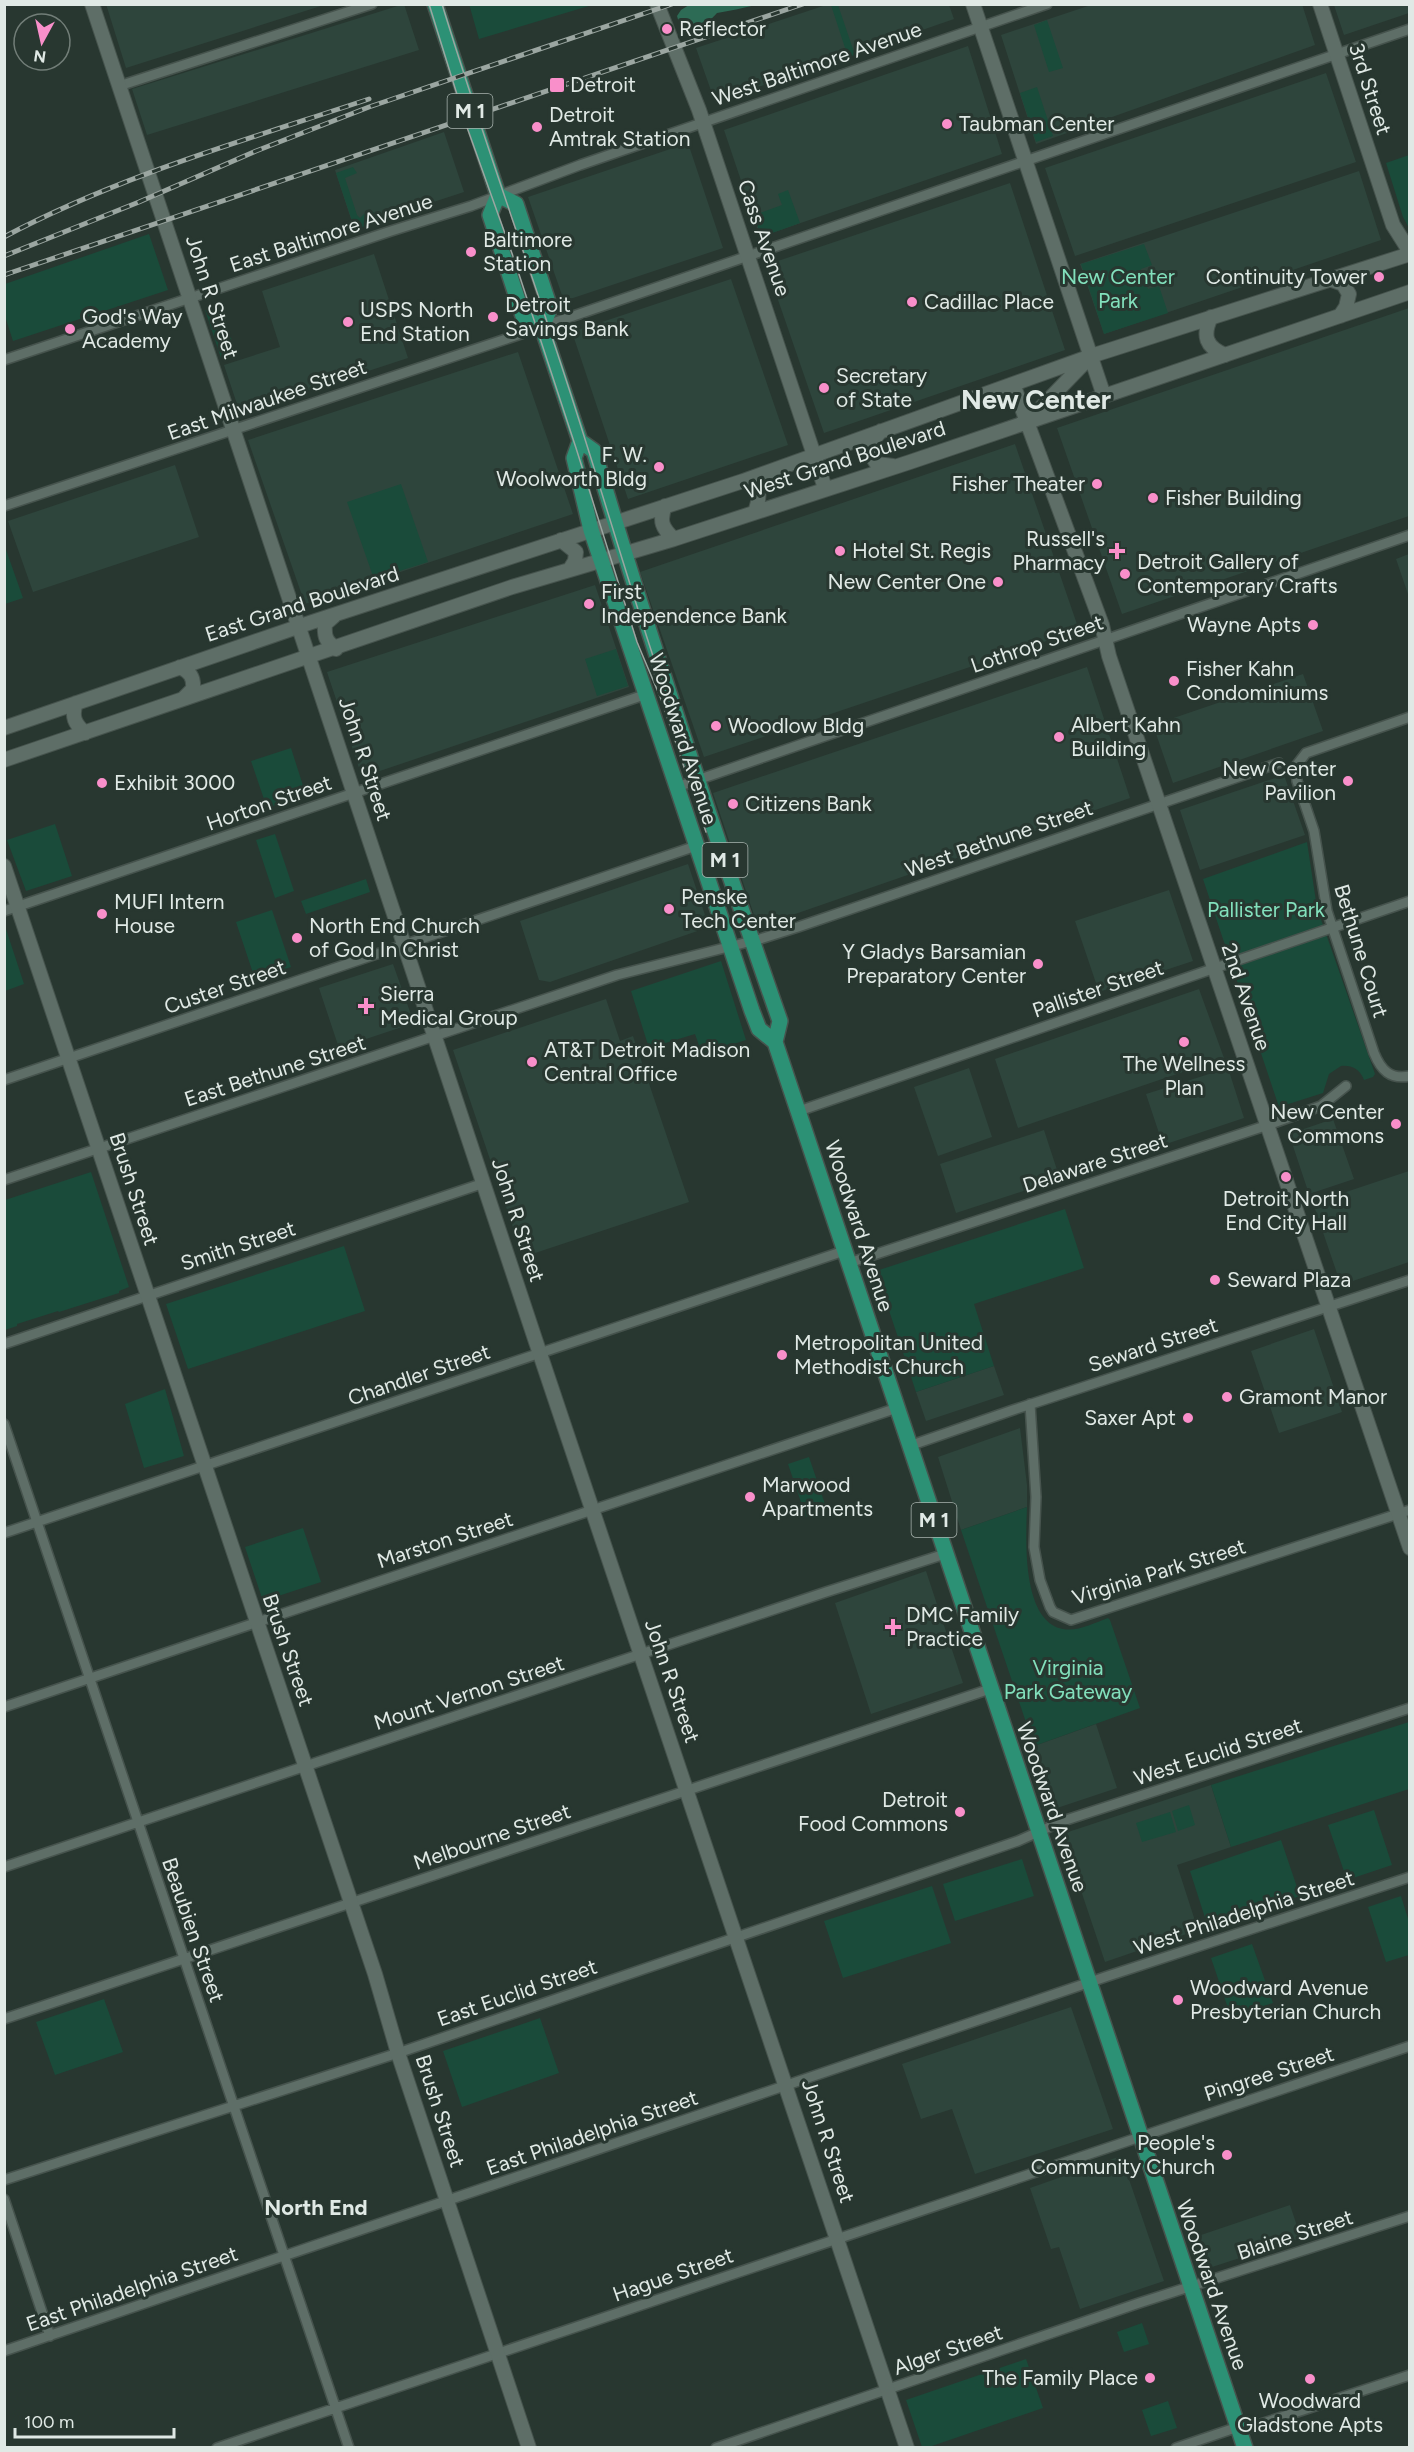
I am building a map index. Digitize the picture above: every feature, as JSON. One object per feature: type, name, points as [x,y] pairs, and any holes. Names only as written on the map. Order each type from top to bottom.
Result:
[{"type":"main road","name":"Woodward Avenue","points":[[435,4],[498,195],[490,215],[524,316],[542,327],[580,441],[594,451],[624,555],[697,779],[780,1021],[775,1042]]},
{"type":"main road","name":"Woodward Avenue","points":[[498,195],[516,204],[550,308],[542,327]]},
{"type":"main road","name":"Woodward Avenue","points":[[580,441],[574,458],[601,562],[759,1029],[775,1042],[799,1111],[1245,2448]]},
{"type":"street","name":"John R Street","points":[[92,4],[907,2448]]},
{"type":"street","points":[[119,86],[372,4]]},
{"type":"street","name":"Cass Avenue","points":[[657,4],[703,122],[825,488]]},
{"type":"street","points":[[973,4],[1104,396]]},
{"type":"street","name":"West Baltimore Avenue","points":[[498,195],[1047,4]]},
{"type":"street","name":"3rd Street","points":[[1320,4],[1393,225],[1410,253]]},
{"type":"street","name":"East Milwaukee Street","points":[[4,506],[542,327],[1410,29]]},
{"type":"street","name":"East Baltimore Avenue","points":[[4,360],[461,210],[498,195]]},
{"type":"street","name":"West Grand Boulevard","points":[[614,522],[814,456],[1091,356],[1410,253]]},
{"type":"street","points":[[1329,279],[1343,284],[1349,294],[1346,307],[1340,316]]},
{"type":"street","name":"West Grand Boulevard","points":[[601,562],[1027,423],[1410,292]]},
{"type":"street","points":[[1211,317],[1206,327],[1206,338],[1209,346],[1225,355]]},
{"type":"street","points":[[1027,423],[1091,356]]},
{"type":"street","name":"2nd Avenue","points":[[1013,384],[1099,615],[1214,968],[1329,1307],[1404,1512],[1410,1548]]},
{"type":"street","points":[[881,431],[870,446],[873,458],[883,466],[894,466]]},
{"type":"street","points":[[742,481],[752,484],[757,489],[759,501],[755,512]]},
{"type":"street","points":[[665,506],[662,516],[663,528],[674,539]]},
{"type":"street","name":"East Grand Boulevard","points":[[4,728],[614,522]]},
{"type":"street","name":"Lothrop Street","points":[[677,787],[1410,535]]},
{"type":"street","points":[[561,540],[576,552],[575,561],[570,570]]},
{"type":"street","points":[[4,760],[570,570],[601,562]]},
{"type":"street","points":[[336,614],[325,624],[324,634],[327,642],[336,649]]},
{"type":"street","points":[[179,701],[190,695],[194,689],[194,681],[187,670],[180,667]]},
{"type":"street","name":"Horton Street","points":[[11,909],[647,694]]},
{"type":"street","points":[[76,703],[73,712],[74,720],[85,733]]},
{"type":"street","name":"Bethune Court","points":[[1410,717],[1309,752],[1298,761],[1296,770],[1297,782],[1314,831],[1322,892],[1374,1053],[1382,1070],[1389,1075],[1396,1078],[1410,1076]]},
{"type":"street","name":"West Bethune Street","points":[[730,947],[1279,763]]},
{"type":"street","name":"Custer Street","points":[[4,1080],[696,846]]},
{"type":"street","name":"Brush Street","points":[[4,866],[11,909],[68,1059],[99,1149],[351,1903],[398,2053],[529,2448]]},
{"type":"street","name":"Pallister Street","points":[[799,1111],[1410,901]]},
{"type":"street","name":"East Bethune Street","points":[[4,1180],[617,975],[730,947]]},
{"type":"street","name":"Delaware Street","points":[[846,1257],[1268,1125],[1321,1106],[1346,1086]]},
{"type":"street","name":"Smith Street","points":[[4,1344],[484,1184]]},
{"type":"street","name":"Chandler Street","points":[[4,1533],[540,1353],[846,1257]]},
{"type":"street","name":"Seward Street","points":[[909,1446],[1030,1404],[1410,1280]]},
{"type":"street","name":"Virginia Park Street","points":[[1030,1404],[1036,1497],[1035,1559],[1050,1607],[1061,1617],[1071,1620],[1404,1512]]},
{"type":"street","name":"Marston Street","points":[[4,1707],[897,1408]]},
{"type":"street","name":"Beaubien Street","points":[[4,1424],[349,2448]]},
{"type":"street","name":"Mount Vernon Street","points":[[4,1867],[945,1554]]},
{"type":"street","name":"Melbourne Street","points":[[4,2019],[990,1689]]},
{"type":"street","name":"West Euclid Street","points":[[1039,1832],[1063,1821],[1410,1708]]},
{"type":"street","name":"East Euclid Street","points":[[4,2180],[398,2053],[1039,1832]]},
{"type":"street","name":"West Philadelphia Street","points":[[1089,1984],[1410,1877]]},
{"type":"street","name":"East Philadelphia Street","points":[[4,2351],[1089,1984]]},
{"type":"street","name":"Pingree Street","points":[[1140,2135],[1410,2046]]},
{"type":"street","name":"Hague Street","points":[[217,2448],[1140,2135]]},
{"type":"street","points":[[4,2199],[50,2336]]},
{"type":"street","name":"Blaine Street","points":[[1191,2287],[1410,2216]]},
{"type":"street","name":"Alger Street","points":[[716,2448],[1191,2287]]},
{"type":"street","points":[[1176,2448],[1410,2375]]},
{"type":"shaded area","points":[[106,4],[324,4],[324,5],[126,68]]},
{"type":"shaded area","points":[[404,4],[419,50],[147,135],[132,89]]},
{"type":"shaded area","points":[[1302,4],[1315,45],[1036,144],[1001,35],[1091,5]]},
{"type":"shaded area","points":[[826,5],[949,5],[954,19],[715,102],[696,48]]},
{"type":"shaded area","points":[[1334,5],[1409,5],[1409,13],[1344,35]]},
{"type":"shaded area","points":[[968,46],[1002,154],[760,237],[724,130]]},
{"type":"shaded area","points":[[1326,73],[1356,162],[1075,256],[1045,168]]},
{"type":"shaded area","points":[[444,132],[464,192],[354,228],[335,170]]},
{"type":"shaded area","points":[[688,143],[723,248],[564,301],[528,197]]},
{"type":"shaded area","points":[[1359,171],[1381,240],[1104,334],[1080,264]]},
{"type":"shaded area","name":"Cadillac Place","points":[[1010,183],[1065,350],[824,433],[766,265]]},
{"type":"shaded area","points":[[374,254],[408,358],[240,413],[224,365],[280,347],[262,291]]},
{"type":"shaded area","points":[[731,279],[788,445],[628,499],[572,332]]},
{"type":"shaded area","points":[[1409,308],[1409,516],[1122,614],[1057,428]]},
{"type":"shaded area","points":[[518,352],[573,514],[305,604],[248,440]]},
{"type":"shaded area","points":[[1015,444],[1079,630],[704,757],[640,572]]},
{"type":"shaded area","points":[[175,465],[199,537],[33,592],[8,521]]},
{"type":"shaded area","points":[[1410,554],[1409,597],[1396,559]]},
{"type":"shaded area","points":[[595,585],[629,687],[362,777],[327,672]]},
{"type":"shaded area","points":[[1087,667],[1130,798],[758,927],[713,793]]},
{"type":"shaded area","points":[[1303,674],[1323,731],[1173,783],[1153,725]]},
{"type":"shaded area","points":[[1284,775],[1305,835],[1200,870],[1180,810]]},
{"type":"shaded area","points":[[688,864],[709,927],[550,982],[539,980],[520,921]]},
{"type":"shaded area","points":[[1169,890],[1193,961],[1099,992],[1075,921]]},
{"type":"shaded area","name":"Sierra Medical Group","points":[[393,964],[414,1023],[339,1048],[319,988]]},
{"type":"shaded area","name":"The Wellness Plan","points":[[1199,989],[1224,1058],[1018,1128],[995,1059]]},
{"type":"shaded area","points":[[606,999],[620,1041],[633,1036],[689,1202],[523,1257],[453,1050]]},
{"type":"shaded area","points":[[969,1068],[992,1137],[938,1156],[914,1087]]},
{"type":"shaded area","name":"The Wellness Plan","points":[[1228,1068],[1244,1118],[1163,1145],[1146,1094]]},
{"type":"shaded area","points":[[1333,1119],[1354,1179],[1309,1194],[1289,1134]]},
{"type":"shaded area","points":[[1044,1130],[1060,1179],[956,1213],[940,1164]]},
{"type":"shaded area","points":[[1409,1171],[1409,1262],[1341,1285],[1313,1203]]},
{"type":"shaded area","points":[[1314,1329],[1342,1412],[1279,1433],[1251,1351]]},
{"type":"shaded area","points":[[994,1366],[1004,1395],[926,1421],[916,1392]]},
{"type":"shaded area","points":[[1020,1428],[1027,1485],[1027,1507],[961,1530],[938,1457]]},
{"type":"shaded area","name":"DMC Family Practice","points":[[926,1571],[963,1683],[871,1714],[835,1603]]},
{"type":"shaded area","points":[[1096,1724],[1117,1788],[1057,1808],[1034,1746]]},
{"type":"shaded area","points":[[1211,1785],[1231,1847],[1177,1865],[1198,1930],[1105,1962],[1062,1834]]},
{"type":"shaded area","points":[[1071,2007],[1113,2129],[975,2174],[952,2109],[921,2119],[902,2064]]},
{"type":"shaded area","points":[[1121,2156],[1164,2281],[1080,2309],[1059,2247],[1051,2249],[1030,2188]]},
{"type":"shaded area","points":[[1290,2205],[1301,2238],[1209,2268],[1198,2236]]},
{"type":"green space","points":[[469,4],[592,4],[592,5],[479,39]]},
{"type":"green space","points":[[689,5],[756,5],[717,13],[705,24],[696,28],[686,28],[680,26],[677,16]]},
{"type":"green space","points":[[831,5],[838,5],[855,55],[848,57]]},
{"type":"green space","points":[[1047,20],[1063,68],[1049,72],[1034,25]]},
{"type":"green space","points":[[1037,87],[1053,136],[1036,142],[1020,93]]},
{"type":"green space","points":[[1410,155],[1409,228],[1403,217],[1386,163]]},
{"type":"green space","points":[[353,167],[357,173],[345,178],[357,215],[360,218],[364,214],[374,212],[379,221],[355,230],[336,173]]},
{"type":"green space","points":[[788,190],[800,223],[761,237],[754,215],[782,205],[778,194]]},
{"type":"green space","points":[[149,234],[168,290],[13,341],[5,316],[5,284]]},
{"type":"green space","name":"New Center Park","points":[[1144,244],[1152,265],[1141,269],[1148,289],[1159,286],[1168,313],[1104,334],[1081,264]]},
{"type":"green space","points":[[220,305],[236,353],[221,358],[205,310]]},
{"type":"green space","points":[[401,484],[428,562],[374,579],[347,502]]},
{"type":"green space","points":[[4,544],[23,598],[5,604],[4,604]]},
{"type":"green space","points":[[616,649],[628,686],[597,696],[585,659]]},
{"type":"green space","points":[[291,748],[306,795],[267,808],[251,761]]},
{"type":"green space","points":[[55,824],[72,876],[26,891],[7,840]]},
{"type":"green space","points":[[275,834],[294,891],[275,898],[256,840]]},
{"type":"green space","name":"Pallister Park","points":[[1307,842],[1317,908],[1375,1074],[1364,1080],[1355,1068],[1341,1066],[1329,1074],[1323,1093],[1279,1107],[1203,879]]},
{"type":"green space","points":[[366,879],[370,892],[306,914],[301,901]]},
{"type":"green space","points":[[272,910],[291,967],[255,979],[236,922]]},
{"type":"green space","points":[[5,926],[24,984],[5,991],[4,990]]},
{"type":"green space","points":[[721,961],[746,1040],[702,1054],[695,1034],[649,1048],[631,991]]},
{"type":"green space","points":[[91,1172],[129,1287],[119,1293],[17,1324],[5,1330],[5,1200]]},
{"type":"green space","points":[[1065,1209],[1084,1268],[974,1304],[994,1366],[916,1392],[876,1271]]},
{"type":"green space","points":[[344,1246],[365,1311],[188,1369],[166,1304]]},
{"type":"green space","points":[[165,1389],[184,1456],[144,1468],[125,1404]]},
{"type":"green space","points":[[809,1457],[827,1510],[806,1517],[788,1464]]},
{"type":"green space","name":"Virginia Park Gateway","points":[[1027,1507],[1026,1538],[1029,1576],[1033,1595],[1040,1611],[1049,1623],[1068,1630],[1108,1618],[1140,1708],[1034,1746],[961,1530]]},
{"type":"green space","points":[[303,1528],[321,1582],[263,1601],[245,1547]]},
{"type":"green space","points":[[1409,1722],[1409,1789],[1231,1847],[1211,1785]]},
{"type":"green space","points":[[1189,1805],[1195,1825],[1178,1831],[1172,1811]]},
{"type":"green space","points":[[1374,1810],[1392,1865],[1347,1880],[1328,1825]]},
{"type":"green space","points":[[1170,1812],[1176,1832],[1142,1842],[1136,1823]]},
{"type":"green space","points":[[1281,1840],[1300,1896],[1208,1927],[1190,1871]]},
{"type":"green space","points":[[1022,1859],[1034,1896],[955,1921],[943,1884]]},
{"type":"green space","points":[[932,1886],[951,1943],[843,1978],[824,1921]]},
{"type":"green space","points":[[1401,1896],[1409,1922],[1409,1955],[1386,1962],[1368,1907]]},
{"type":"green space","points":[[1252,1944],[1273,2003],[1231,2017],[1211,1958]]},
{"type":"green space","points":[[104,1999],[123,2052],[55,2075],[36,2022]]},
{"type":"green space","points":[[540,2018],[559,2073],[462,2107],[443,2051]]},
{"type":"green space","points":[[1142,2323],[1149,2344],[1124,2352],[1117,2332]]},
{"type":"green space","points":[[1026,2359],[1043,2408],[929,2447],[922,2447],[906,2400]]},
{"type":"green space","points":[[1168,2401],[1177,2428],[1151,2436],[1142,2410]]},
{"type":"tram line","points":[[429,4],[468,130],[514,259],[576,448],[637,642],[661,699],[706,832]]},
{"type":"tram line","points":[[442,4],[567,382],[662,683]]},
{"type":"railway","points":[[4,256],[139,202],[256,151],[369,107],[672,4]]},
{"type":"railway","points":[[4,275],[803,4]]},
{"type":"railway","points":[[4,237],[92,195],[138,177],[369,99]]},
{"type":"place","name":"Reflector","points":[[667,29]]},
{"type":"place","name":"Detroit","points":[[557,85]]},
{"type":"place","name":"Taubman Center","points":[[947,124]]},
{"type":"place","name":"Detroit Amtrak Station","points":[[537,127]]},
{"type":"place","name":"Baltimore Station","points":[[471,252]]},
{"type":"place","name":"Continuity Tower","points":[[1379,277]]},
{"type":"place","name":"Cadillac Place","points":[[912,302]]},
{"type":"place","name":"Detroit Savings Bank","points":[[493,317]]},
{"type":"place","name":"USPS North End Station","points":[[348,322]]},
{"type":"place","name":"God's Way Academy","points":[[70,329]]},
{"type":"place","name":"Secretary of State","points":[[824,388]]},
{"type":"place","name":"F. W. Woolworth Bldg","points":[[659,467]]},
{"type":"place","name":"Fisher Theater","points":[[1097,484]]},
{"type":"place","name":"Fisher Building","points":[[1153,498]]},
{"type":"place","name":"Hotel St. Regis","points":[[840,551]]},
{"type":"place","name":"Russell's Pharmacy","points":[[1117,551]]},
{"type":"place","name":"Detroit Gallery of Contemporary Crafts","points":[[1125,574]]},
{"type":"place","name":"New Center One","points":[[998,582]]},
{"type":"place","name":"First Independence Bank","points":[[589,604]]},
{"type":"place","name":"Wayne Apts","points":[[1313,625]]},
{"type":"place","name":"Fisher Kahn Condominiums","points":[[1174,681]]},
{"type":"place","name":"Woodlow Bldg","points":[[716,726]]},
{"type":"place","name":"Albert Kahn Building","points":[[1059,737]]},
{"type":"place","name":"New Center Pavilion","points":[[1348,781]]},
{"type":"place","name":"Exhibit 3000","points":[[102,783]]},
{"type":"place","name":"Citizens Bank","points":[[733,804]]},
{"type":"place","name":"Penske Tech Center","points":[[669,909]]},
{"type":"place","name":"MUFI Intern House","points":[[102,914]]},
{"type":"place","name":"North End Church of God In Christ","points":[[297,938]]},
{"type":"place","name":"Y Gladys Barsamian Preparatory Center","points":[[1038,964]]},
{"type":"place","name":"Sierra Medical Group","points":[[366,1006]]},
{"type":"place","name":"The Wellness Plan","points":[[1184,1042]]},
{"type":"place","name":"AT&T Detroit Madison Central Office","points":[[532,1062]]},
{"type":"place","name":"New Center Commons","points":[[1396,1124]]},
{"type":"place","name":"Detroit North End City Hall","points":[[1286,1177]]},
{"type":"place","name":"Seward Plaza","points":[[1215,1280]]},
{"type":"place","name":"Metropolitan United Methodist Church","points":[[782,1355]]},
{"type":"place","name":"Gramont Manor","points":[[1227,1397]]},
{"type":"place","name":"Saxer Apt","points":[[1188,1418]]},
{"type":"place","name":"Marwood Apartments","points":[[750,1497]]},
{"type":"place","name":"DMC Family Practice","points":[[893,1627]]},
{"type":"place","name":"Detroit Food Commons","points":[[960,1812]]},
{"type":"place","name":"Woodward Avenue Presbyterian Church","points":[[1178,2000]]},
{"type":"place","name":"People's Community Church","points":[[1227,2155]]},
{"type":"place","name":"The Family Place","points":[[1150,2378]]},
{"type":"place","name":"Woodward Gladstone Apts","points":[[1310,2379]]},
{"type":"district","name":"New Center","points":[[1036,400]]},
{"type":"district","name":"North End","points":[[316,2207]]}]
